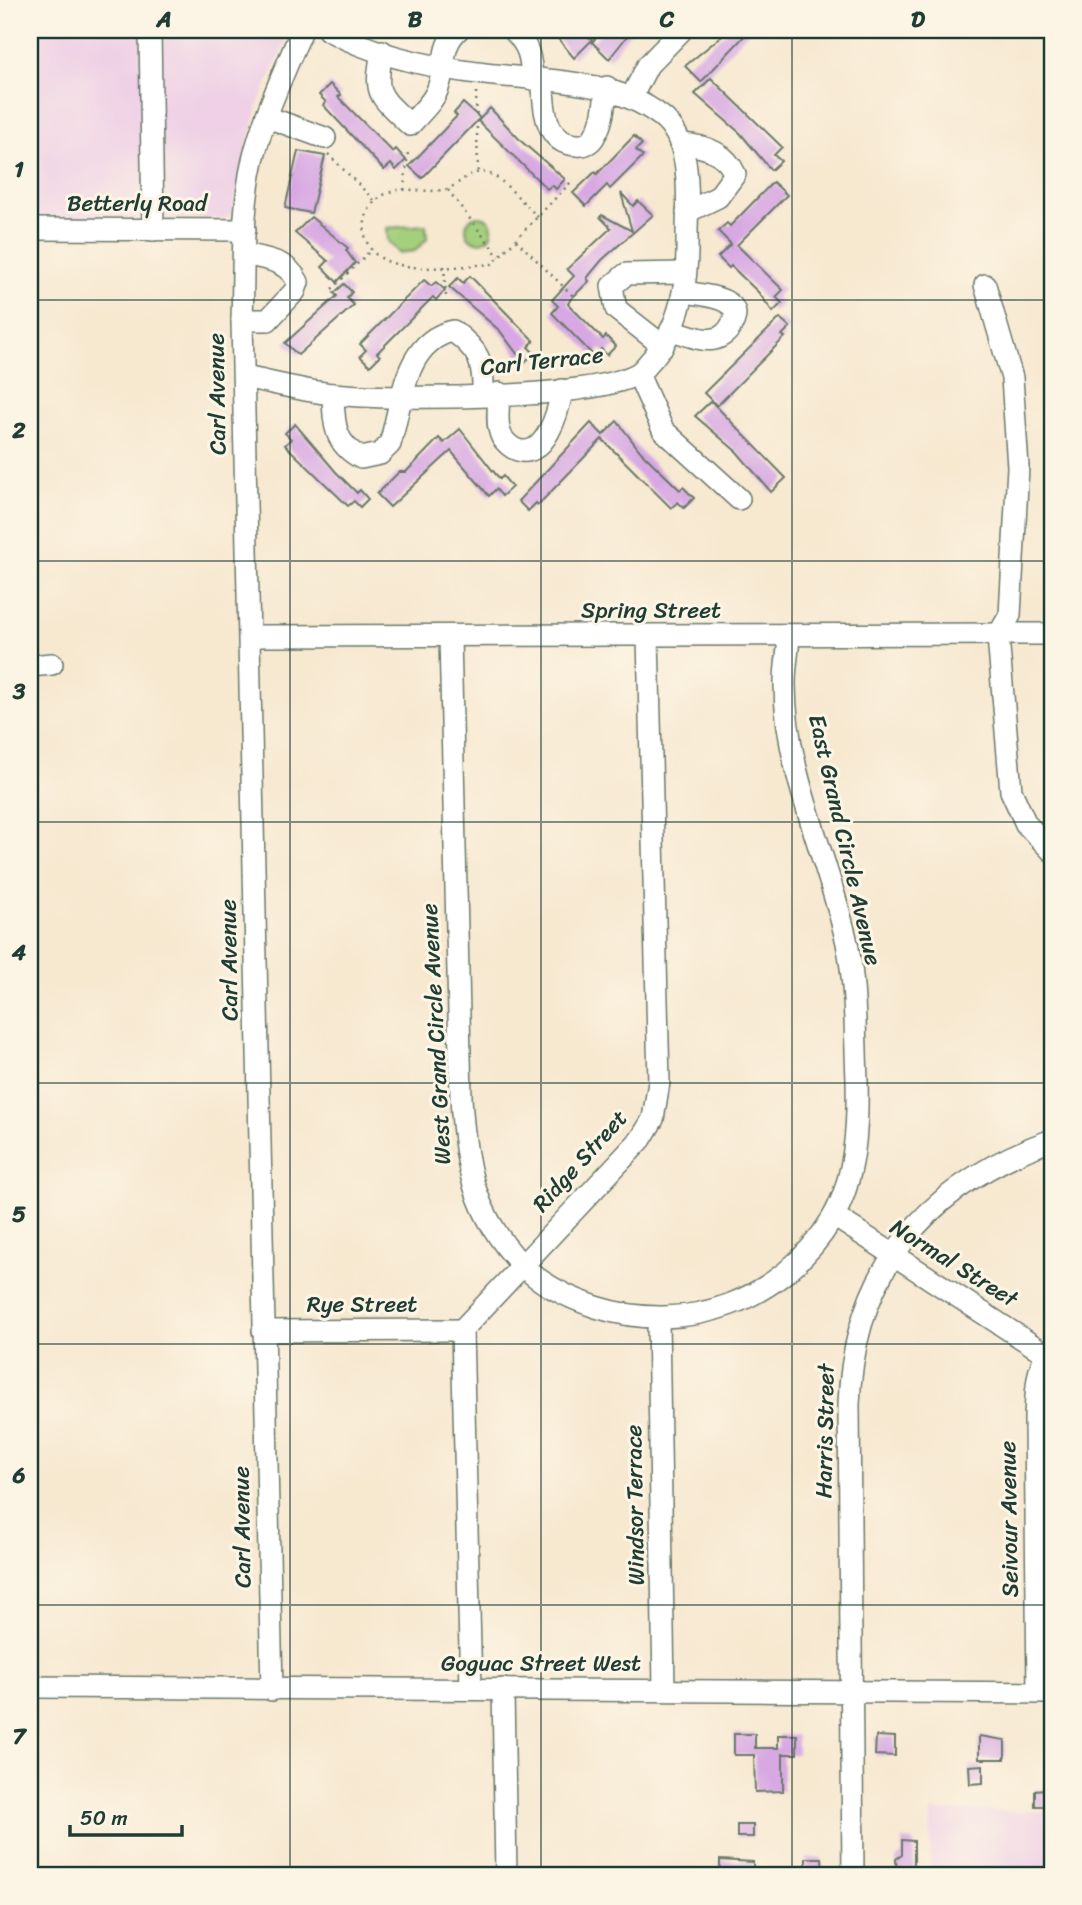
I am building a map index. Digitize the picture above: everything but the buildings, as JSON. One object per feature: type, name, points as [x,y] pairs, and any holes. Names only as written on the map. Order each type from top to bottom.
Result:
[{"type":"street","points":[[150,30],[153,230]]},
{"type":"street","name":"Carl Avenue","points":[[272,1690],[242,320],[245,230],[253,161],[267,117],[302,30]]},
{"type":"street","name":"Carl Terrace","points":[[245,377],[333,394],[404,396],[491,394],[602,385],[638,374],[667,338],[685,283],[687,174],[680,144],[665,118],[632,96],[607,87],[538,80],[443,65],[382,51],[346,40],[328,30]]},
{"type":"street","points":[[382,51],[376,84],[381,97],[410,125],[432,100],[439,86],[446,43],[458,30]]},
{"type":"street","points":[[513,30],[527,46],[547,122],[562,142],[582,146],[594,139],[600,125],[607,87]]},
{"type":"street","points":[[632,96],[648,65],[682,30]]},
{"type":"street","points":[[267,117],[325,138]]},
{"type":"street","points":[[680,144],[708,147],[724,159],[735,174],[718,197],[687,212]]},
{"type":"street","name":"Betterly Road","points":[[30,229],[245,230]]},
{"type":"street","points":[[242,320],[268,320],[295,291],[298,282],[293,273],[278,262],[244,254]]},
{"type":"street","points":[[626,274],[685,283],[727,302],[734,310],[735,317],[724,335],[715,339],[667,338],[616,309],[612,286],[626,274]]},
{"type":"street","points":[[985,285],[1012,378],[1018,467],[1010,615],[998,636],[1011,791],[1026,824],[1052,851]]},
{"type":"street","points":[[333,394],[333,428],[340,441],[361,458],[380,454],[390,444],[415,358],[429,340],[453,331],[466,340],[484,368],[499,431],[512,448],[522,451],[534,448],[549,433],[558,414],[562,390]]},
{"type":"street","points":[[638,374],[663,430],[738,499]]},
{"type":"street","name":"Spring Street","points":[[249,636],[789,637],[1052,634]]},
{"type":"street","name":"West Grand Circle Avenue","points":[[450,637],[465,1156],[474,1190],[493,1227],[521,1264],[543,1283],[580,1302],[619,1314],[658,1319]]},
{"type":"street","name":"Ridge Street","points":[[463,1330],[521,1264],[641,1139],[653,1119],[659,1082],[648,637]]},
{"type":"street","name":"East Grand Circle Avenue","points":[[658,1319],[713,1312],[750,1298],[786,1272],[812,1247],[834,1216],[850,1171],[858,1112],[855,1018],[847,945],[792,741],[785,683],[789,637]]},
{"type":"street","points":[[30,666],[52,664]]},
{"type":"street","name":"Harris Street","points":[[853,1875],[850,1366],[859,1326],[891,1254],[946,1196],[982,1170],[1052,1140]]},
{"type":"street","name":"Normal Street","points":[[834,1216],[1049,1351]]},
{"type":"street","name":"Windsor Terrace","points":[[658,1319],[664,1690]]},
{"type":"street","points":[[463,1330],[471,1689]]},
{"type":"street","name":"Rye Street","points":[[263,1331],[463,1330]]},
{"type":"street","name":"Seivour Avenue","points":[[1045,1693],[1043,1493],[1037,1385],[1049,1351]]},
{"type":"street","name":"Goguac Street West","points":[[30,1687],[1045,1693]]},
{"type":"street","points":[[503,1689],[506,1875]]},
{"type":"path","points":[[476,92],[478,173]]},
{"type":"path","points":[[325,138],[327,153],[375,201]]},
{"type":"path","points":[[404,191],[408,152]]},
{"type":"path","points":[[538,217],[492,174],[471,173],[447,189],[393,191],[375,201],[366,213],[364,229],[372,250],[386,263],[405,268],[492,264],[538,217],[572,181]]},
{"type":"path","points":[[447,189],[499,257]]},
{"type":"path","points":[[516,239],[576,299]]},
{"type":"path","points":[[332,289],[372,250]]},
{"type":"path","points":[[444,266],[446,296]]},
{"type":"shaded area","points":[[30,30],[291,30],[258,105],[231,214],[223,219],[30,218]]},
{"type":"shaded area","points":[[931,1811],[1052,1811],[1052,1875],[930,1875]]},
{"type":"green space","points":[[479,216],[488,220],[492,229],[488,238],[479,242],[470,238],[466,229],[470,220]]},
{"type":"green space","points":[[426,225],[427,239],[415,251],[399,253],[388,241],[387,228]]}]
